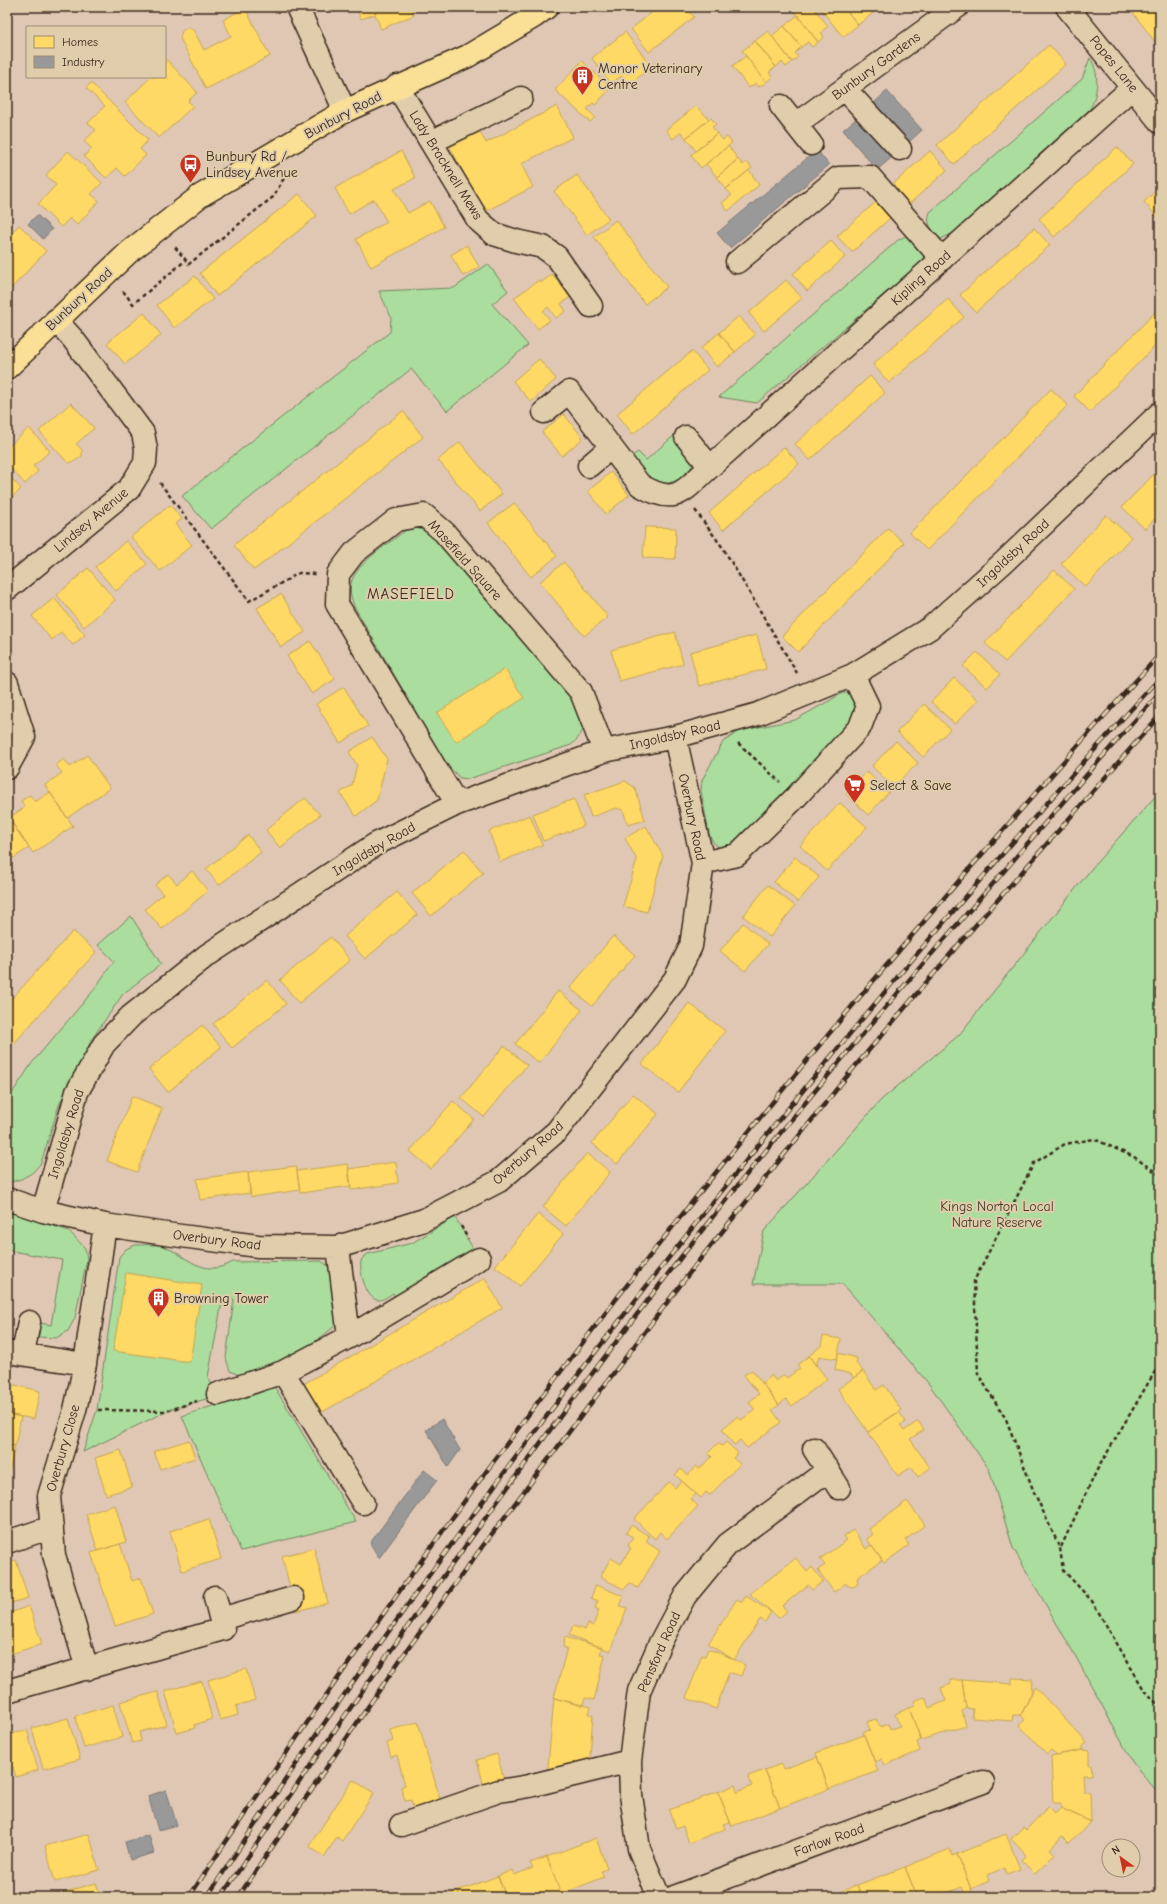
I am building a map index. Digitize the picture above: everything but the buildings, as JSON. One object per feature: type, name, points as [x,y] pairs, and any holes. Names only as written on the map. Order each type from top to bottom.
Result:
[{"type":"main road","name":"Bunbury Road","points":[[7,368],[129,252],[200,196],[345,111],[397,86],[468,56],[535,16],[547,7]]},
{"type":"street","points":[[297,7],[345,111]]},
{"type":"street","name":"Bunbury Gardens","points":[[796,124],[956,7]]},
{"type":"street","name":"Popes Lane","points":[[1067,7],[1160,122]]},
{"type":"street","name":"Lady Bracknell Mews","points":[[397,86],[478,220],[494,234],[543,247],[557,257],[592,306]]},
{"type":"street","name":"Kipling Road","points":[[682,492],[1132,88]]},
{"type":"street","points":[[845,89],[900,149]]},
{"type":"street","points":[[431,142],[521,98]]},
{"type":"street","points":[[781,106],[811,144]]},
{"type":"street","points":[[737,262],[838,178],[870,177],[942,259]]},
{"type":"street","points":[[56,320],[73,339],[143,433],[146,449],[145,463]]},
{"type":"street","points":[[544,412],[569,392],[640,486],[656,495],[672,496],[682,492]]},
{"type":"street","name":"Ingoldsby Road","points":[[43,1211],[77,1092],[104,1044],[131,1016],[206,956],[376,844],[457,804],[604,751],[675,737],[758,714],[853,675],[930,628],[1005,561],[1160,413]]},
{"type":"street","points":[[686,437],[710,467]]},
{"type":"street","points":[[589,466],[611,447]]},
{"type":"street","name":"Lindsey Avenue","points":[[7,589],[129,489],[145,463]]},
{"type":"street","name":"Masefield Square","points":[[338,574],[354,553],[396,520],[424,515],[444,532],[581,692],[604,751]]},
{"type":"street","points":[[338,574],[337,604],[457,804]]},
{"type":"street","points":[[702,863],[737,855],[796,797],[860,727],[868,706],[853,675]]},
{"type":"street","points":[[7,684],[24,737],[7,768]]},
{"type":"street","name":"Overbury Road","points":[[7,1199],[43,1211],[105,1225],[258,1246],[338,1247],[424,1220],[499,1181],[557,1132],[675,979],[691,946],[702,863],[675,737]]},
{"type":"street","name":"Overbury Close","points":[[87,1669],[54,1555],[49,1496],[75,1410],[85,1364],[105,1225]]},
{"type":"street","points":[[338,1247],[349,1337]]},
{"type":"street","points":[[218,1394],[283,1372],[349,1337],[479,1259]]},
{"type":"street","points":[[29,1322],[15,1353],[85,1364]]},
{"type":"street","points":[[283,1372],[363,1503]]},
{"type":"street","name":"Pensford Road","points":[[659,1897],[638,1849],[631,1795],[630,1761],[639,1692],[660,1643],[685,1596],[728,1544],[833,1479],[814,1449]]},
{"type":"street","points":[[7,1542],[52,1527]]},
{"type":"street","points":[[7,1691],[87,1669],[223,1628],[215,1597]]},
{"type":"street","points":[[221,1619],[293,1598]]},
{"type":"street","points":[[401,1825],[499,1791],[529,1786],[630,1761]]},
{"type":"street","name":"Farlow Road","points":[[674,1897],[984,1782]]},
{"type":"path","points":[[175,247],[189,264],[273,197],[290,167]]},
{"type":"path","points":[[123,291],[133,304],[186,260]]},
{"type":"path","points":[[145,463],[249,601],[299,573],[338,574]]},
{"type":"path","points":[[682,492],[724,548],[809,694]]},
{"type":"path","points":[[719,725],[796,797]]},
{"type":"path","points":[[1160,1175],[1134,1158],[1094,1139],[1065,1144],[1034,1163],[974,1281],[978,1374],[1006,1420],[1034,1492],[1060,1548],[1064,1570],[1092,1601],[1143,1688],[1160,1707]]},
{"type":"path","points":[[449,1207],[479,1259]]},
{"type":"path","points":[[1060,1548],[1097,1470],[1160,1363]]},
{"type":"path","points":[[75,1410],[167,1411],[218,1394]]},
{"type":"green space","points":[[1090,58],[1097,76],[1097,83],[1095,97],[1090,109],[953,233],[941,239],[937,237],[929,222],[930,212],[1082,79]]},
{"type":"green space","points":[[906,236],[914,236],[926,255],[923,261],[757,403],[719,397],[898,240]]},
{"type":"green space","points":[[488,264],[508,291],[492,304],[528,345],[447,411],[411,369],[211,529],[182,496],[390,332],[391,317],[379,291],[454,288]]},
{"type":"green space","points":[[677,433],[688,450],[692,460],[692,466],[689,471],[679,479],[667,483],[655,483],[640,473],[628,459],[638,452],[646,460]]},
{"type":"green space","points":[[416,528],[433,533],[574,692],[582,714],[583,727],[577,739],[571,745],[468,779],[460,778],[446,764],[354,606],[350,592],[353,578],[357,571],[369,558],[406,530]]},
{"type":"green space","points":[[843,693],[851,693],[857,700],[854,720],[736,845],[721,849],[713,842],[709,834],[701,791],[702,780],[723,742],[739,731],[795,720]]},
{"type":"green space","name":"Kings Norton Local Nature Reserve","points":[[1160,791],[1160,1795],[1133,1763],[1076,1657],[1013,1548],[989,1469],[929,1384],[843,1284],[753,1284],[764,1231],[881,1100],[959,1035],[1092,868]]},
{"type":"green space","points":[[131,916],[161,964],[123,994],[92,1039],[59,1105],[41,1163],[32,1173],[11,1182],[7,1180],[7,1101],[32,1063],[93,991],[114,961],[98,945]]},
{"type":"green space","points":[[7,1211],[69,1231],[85,1248],[87,1259],[75,1318],[68,1331],[56,1338],[38,1337],[39,1323],[51,1325],[62,1260],[7,1250]]},
{"type":"green space","points":[[455,1217],[476,1254],[396,1301],[393,1293],[381,1300],[374,1299],[370,1296],[362,1278],[361,1261],[364,1257],[368,1254],[412,1243]]},
{"type":"green space","points":[[135,1245],[163,1246],[196,1264],[212,1268],[222,1267],[233,1262],[321,1261],[327,1265],[331,1271],[338,1323],[306,1347],[278,1364],[252,1374],[241,1376],[230,1371],[226,1358],[234,1299],[223,1297],[208,1377],[212,1385],[213,1392],[209,1398],[167,1411],[83,1452],[97,1410],[119,1257],[126,1249]]},
{"type":"green space","points":[[274,1386],[356,1522],[241,1551],[182,1416]]},
{"type":"railway","points":[[189,1897],[389,1605],[458,1509],[672,1227],[796,1073],[898,952],[1054,772],[1160,654]]},
{"type":"railway","points":[[207,1897],[279,1788],[429,1575],[506,1470],[665,1263],[828,1060],[909,963],[1033,819],[1160,678]]},
{"type":"railway","points":[[221,1897],[392,1648],[510,1484],[692,1243],[766,1150],[881,1013],[1098,762],[1160,693]]},
{"type":"railway","points":[[238,1897],[402,1657],[482,1547],[697,1263],[852,1070],[959,944],[1160,715]]},
{"type":"place","name":"Manor Veterinary Centre","points":[[583,96]]},
{"type":"place","name":"Bunbury Rd / Lindsey Avenue","points":[[190,184]]},
{"type":"place","name":"Select & Save","points":[[855,804]]},
{"type":"place","name":"Browning Tower","points":[[158,1318]]},
{"type":"district","name":"MASEFIELD","points":[[411,594]]}]
